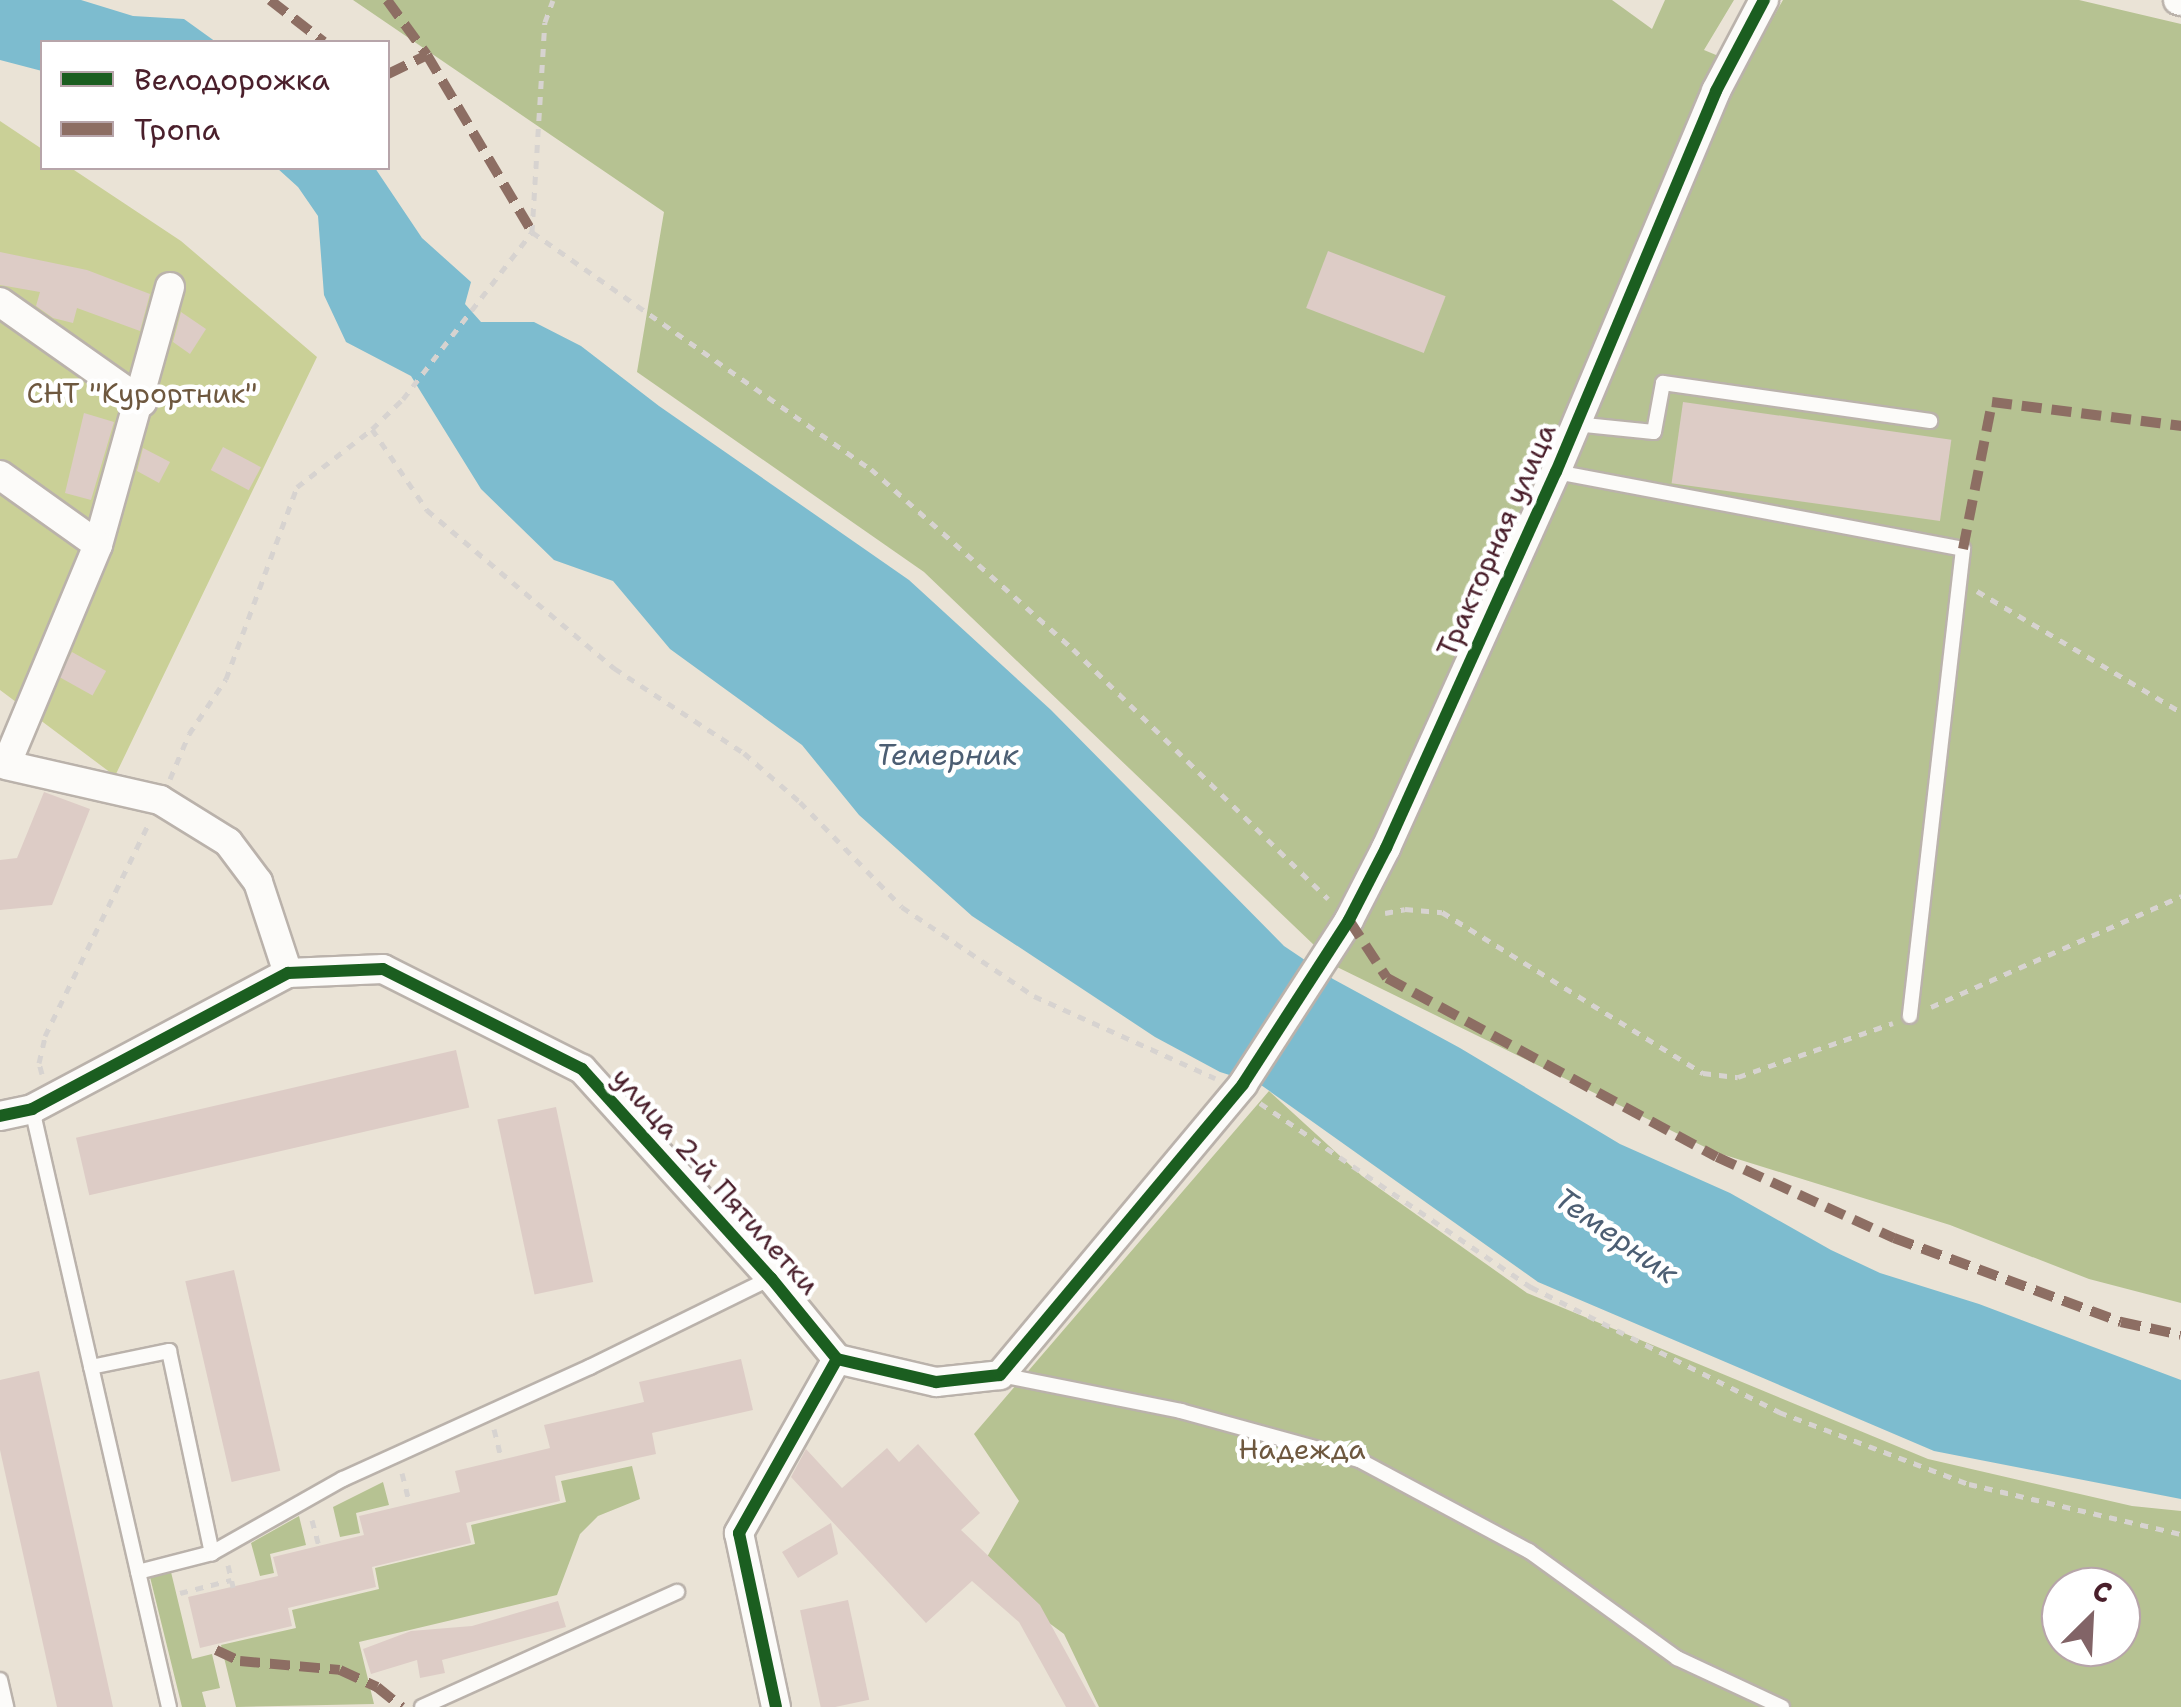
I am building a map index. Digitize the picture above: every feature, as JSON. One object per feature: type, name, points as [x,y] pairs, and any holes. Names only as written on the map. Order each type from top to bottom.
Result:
[{"type":"street","name":"Тракторная улица","points":[[1000,1375],[1243,1084],[1349,920],[1556,472],[1716,91],[1764,0]]},
{"type":"street","points":[[170,288],[142,402],[98,545],[6,765],[160,800],[228,842],[258,882],[288,973]]},
{"type":"street","points":[[0,302],[142,402]]},
{"type":"street","points":[[0,475],[98,545]]},
{"type":"street","name":"улица 2-й Пятилетки","points":[[0,1116],[41,1104],[288,973],[383,969],[582,1069],[771,1278],[837,1359]]},
{"type":"street","points":[[776,1707],[739,1533],[837,1359],[936,1382],[1000,1375]]},
{"type":"lane","points":[[1575,424],[1654,432],[1663,383],[1930,421]]},
{"type":"lane","points":[[1556,472],[1964,549],[1910,1016]]},
{"type":"lane","points":[[41,1104],[92,1367],[169,1707]]},
{"type":"lane","points":[[138,1572],[212,1554],[343,1479],[771,1278]]},
{"type":"lane","points":[[92,1367],[169,1351],[212,1554]]},
{"type":"lane","points":[[1000,1375],[1180,1412],[1360,1460],[1529,1551],[1677,1658],[1782,1707]]},
{"type":"lane","points":[[423,1707],[677,1592]]},
{"type":"lane","points":[[0,1680],[6,1707]]},
{"type":"path","points":[[41,1104],[39,1063],[46,1036],[189,734],[226,678],[297,487],[372,429],[402,398],[532,232],[545,22],[553,0]]},
{"type":"path","points":[[532,232],[871,469],[1073,649],[1349,920],[1405,909],[1442,912],[1703,1072],[1738,1077],[1825,1050],[2181,896]]},
{"type":"path","points":[[1960,581],[2181,712]]},
{"type":"path","points":[[490,1413],[502,1460]]},
{"type":"path","points":[[398,1454],[410,1504]]},
{"type":"path","points":[[180,1593],[232,1580]]},
{"type":"green space","points":[[353,0],[1612,0],[1652,29],[1665,0],[1734,0],[1704,50],[1745,67],[1783,0],[2079,0],[2181,24],[2181,1303],[2089,1279],[1950,1225],[1715,1152],[1337,967],[924,572],[637,372],[664,212]]},
{"type":"green space","name":"СНТ \"Курортник\"","points":[[0,121],[40,148],[40,170],[74,170],[181,241],[317,357],[115,776],[0,690]]},
{"type":"green space","name":"Надежда","points":[[1269,1091],[1362,1176],[1527,1293],[1928,1459],[2132,1506],[2181,1511],[2181,1707],[1099,1707],[1064,1634],[979,1571],[1019,1501],[974,1434]]},
{"type":"green space","points":[[632,1466],[640,1499],[598,1516],[580,1534],[557,1595],[359,1642],[374,1704],[236,1707],[221,1645],[296,1628],[292,1610],[379,1589],[375,1568],[475,1544],[471,1525],[566,1502],[561,1481]]},
{"type":"green space","points":[[383,1482],[389,1505],[356,1513],[360,1533],[340,1537],[333,1507]]},
{"type":"green space","points":[[299,1516],[306,1545],[270,1554],[274,1573],[260,1576],[251,1543]]},
{"type":"green space","points":[[171,1572],[192,1659],[212,1654],[220,1688],[202,1692],[206,1707],[182,1707],[150,1577]]},
{"type":"water","points":[[0,0],[81,0],[133,16],[184,19],[213,40],[40,40],[40,70],[0,60]]},
{"type":"water","name":"Темерник","points":[[279,170],[376,170],[422,238],[471,282],[465,304],[481,322],[534,322],[581,346],[659,406],[909,580],[1051,710],[1284,946],[1333,979],[1460,1048],[1620,1144],[1730,1193],[1831,1250],[1880,1273],[1979,1304],[2181,1380],[2181,1499],[1934,1451],[1538,1282],[1261,1085],[1220,1072],[1155,1037],[972,916],[859,815],[802,745],[670,649],[613,581],[554,560],[481,489],[411,376],[346,342],[324,295],[318,216],[298,187]]},
{"type":"building","points":[[1328,251],[1446,296],[1424,353],[1306,308]]},
{"type":"building","points":[[0,252],[87,270],[150,294],[140,331],[77,308],[73,323],[53,318],[36,306],[40,292],[0,285]]},
{"type":"building","points":[[181,312],[206,329],[190,354],[173,342]]},
{"type":"building","points":[[1683,402],[1951,440],[1940,521],[1672,483]]},
{"type":"building","points":[[84,413],[114,422],[91,500],[65,493]]},
{"type":"building","points":[[223,447],[261,467],[249,490],[211,470]]},
{"type":"building","points":[[143,448],[170,462],[159,483],[137,471]]},
{"type":"building","points":[[72,652],[106,671],[93,695],[58,676]]},
{"type":"building","points":[[44,792],[90,809],[52,905],[0,910],[0,860],[17,858]]},
{"type":"building","points":[[456,1050],[469,1107],[89,1195],[76,1138]]},
{"type":"building","points":[[556,1107],[593,1282],[535,1295],[497,1119]]},
{"type":"building","points":[[234,1270],[280,1471],[232,1482],[185,1281]]},
{"type":"building","points":[[741,1359],[753,1410],[652,1433],[656,1454],[555,1476],[560,1501],[466,1523],[471,1543],[372,1567],[376,1587],[288,1608],[292,1626],[200,1648],[188,1597],[278,1576],[273,1557],[364,1535],[359,1516],[460,1492],[455,1471],[550,1448],[544,1425],[644,1402],[639,1382]]},
{"type":"building","points":[[39,1371],[113,1707],[57,1707],[0,1450],[0,1380]]},
{"type":"building","points":[[918,1444],[980,1513],[961,1530],[1040,1605],[1096,1707],[1066,1707],[1019,1622],[972,1581],[926,1623],[791,1477],[806,1449],[842,1488],[887,1448],[899,1462]]},
{"type":"building","points":[[831,1523],[838,1554],[798,1578],[782,1552]]},
{"type":"building","points":[[848,1600],[869,1700],[821,1707],[800,1610]]},
{"type":"building","points":[[558,1601],[566,1627],[442,1660],[445,1673],[420,1678],[417,1660],[371,1674],[363,1649],[411,1631],[472,1626]]},
{"type":"marked path","points":[[270,0],[321,40]]},
{"type":"marked path","points":[[387,0],[427,55],[532,232]]},
{"type":"marked path","points":[[390,73],[427,55]]},
{"type":"marked path","points":[[1963,549],[1992,402],[2181,426]]},
{"type":"marked path","points":[[1349,920],[1387,978],[1717,1157],[1894,1238],[2121,1322],[2181,1335]]},
{"type":"marked path","points":[[216,1650],[240,1661],[340,1670],[377,1687],[402,1707]]},
{"type":"cycle path","points":[[837,1359],[936,1382],[1000,1375],[1243,1084],[1349,920],[1386,848],[1556,472],[1716,91],[1764,0]]},
{"type":"cycle path","points":[[0,1116],[32,1109],[288,973],[383,969],[582,1069],[771,1278],[837,1359],[739,1533],[776,1707]]}]
